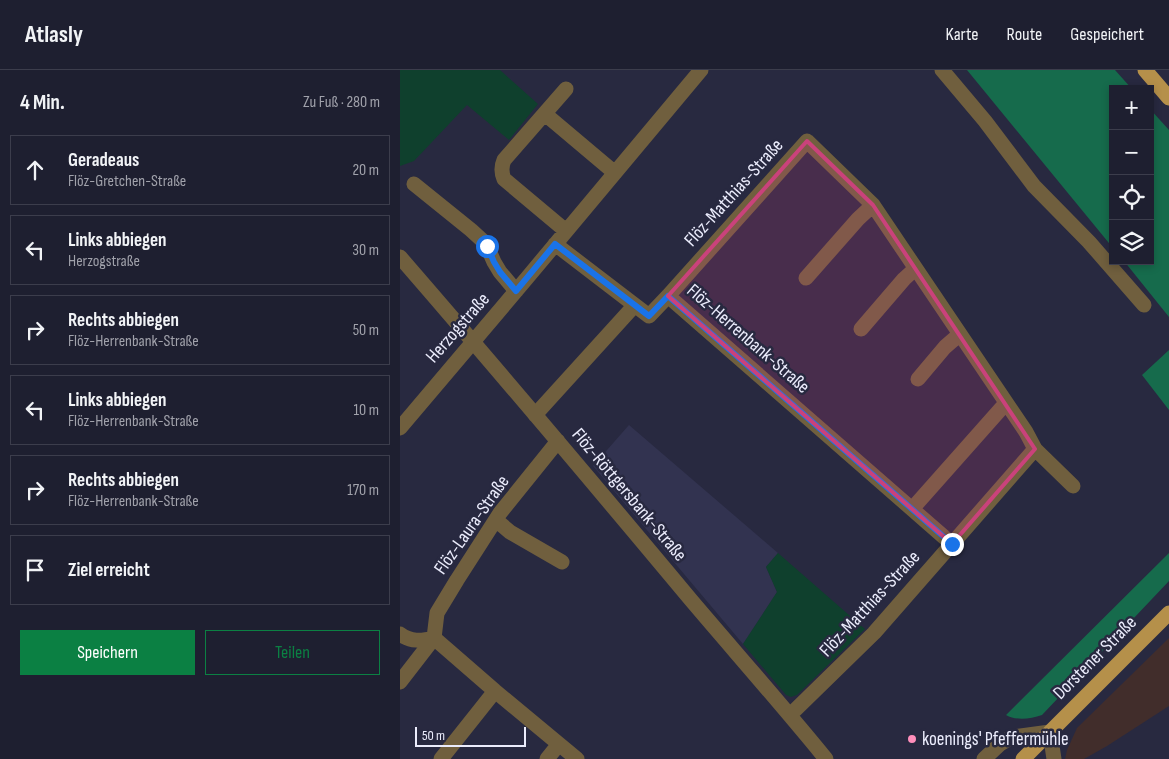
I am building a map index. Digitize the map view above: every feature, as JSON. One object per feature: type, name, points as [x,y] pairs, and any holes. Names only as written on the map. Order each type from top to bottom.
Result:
[{"type":"main road","points":[[1144,70],[1169,98]]},
{"type":"main road","name":"Dorstener Straße","points":[[1023,759],[1169,613]]},
{"type":"street","name":"Herzogstraße","points":[[400,428],[701,70]]},
{"type":"street","points":[[942,70],[979,114],[1034,186],[1089,242],[1144,305]]},
{"type":"street","points":[[566,89],[504,160],[501,169],[504,179],[566,231]]},
{"type":"street","points":[[545,114],[615,173]]},
{"type":"street","name":"Flöz-Matthias-Straße","points":[[668,296],[807,141],[873,205],[1026,432],[1035,449],[1073,486]]},
{"type":"street","points":[[414,184],[483,241],[500,272],[516,291]]},
{"type":"street","points":[[806,278],[858,219],[873,205]]},
{"type":"street","name":"Flöz-Herrenbank-Straße","points":[[555,244],[649,316],[668,296],[952,544]]},
{"type":"street","name":"Flöz-Röttgersbank-Straße","points":[[400,257],[826,759]]},
{"type":"street","points":[[861,329],[915,269]]},
{"type":"street","points":[[535,416],[634,306]]},
{"type":"street","points":[[918,380],[945,347],[960,334]]},
{"type":"street","points":[[912,509],[1006,403]]},
{"type":"street","name":"Flöz-Laura-Straße","points":[[434,638],[437,613],[442,604],[496,520],[558,441]]},
{"type":"street","name":"Flöz-Matthias-Straße","points":[[790,715],[874,633],[1035,449]]},
{"type":"street","points":[[496,520],[510,532],[562,562]]},
{"type":"street","points":[[400,634],[405,638],[419,641],[434,638]]},
{"type":"street","points":[[400,682],[434,638]]},
{"type":"street","points":[[434,638],[577,759]]},
{"type":"street","points":[[441,759],[495,691]]},
{"type":"street","points":[[984,759],[1000,744],[1012,737],[1050,732],[1054,759]]},
{"type":"street","points":[[547,759],[559,744]]},
{"type":"highlighted area","points":[[807,141],[873,205],[1035,449],[952,544],[668,296]]},
{"type":"shaded area","points":[[629,425],[778,553],[766,567],[777,592],[743,644],[593,466]]},
{"type":"shaded area","points":[[1169,638],[1169,706],[1084,759],[1065,759],[1077,728]]},
{"type":"green space","points":[[400,70],[500,70],[538,104],[509,140],[467,105],[414,161],[400,166]]},
{"type":"green space","points":[[967,70],[1115,70],[1128,85],[1109,85],[1109,243]]},
{"type":"green space","points":[[1154,113],[1169,130],[1169,317],[1127,265],[1154,265]]},
{"type":"green space","points":[[1169,350],[1169,410],[1142,375]]},
{"type":"green space","points":[[778,553],[865,629],[797,695],[791,697],[786,695],[743,644],[777,592],[766,567]]},
{"type":"green space","points":[[1169,553],[1169,581],[1042,715],[1024,719],[1006,715]]},
{"type":"place","name":"koenings' Pfeffermühle","points":[[912,739]]},
{"type":"route","points":[[487,246],[500,272],[516,291],[555,244],[649,316],[668,296],[952,544]]}]
